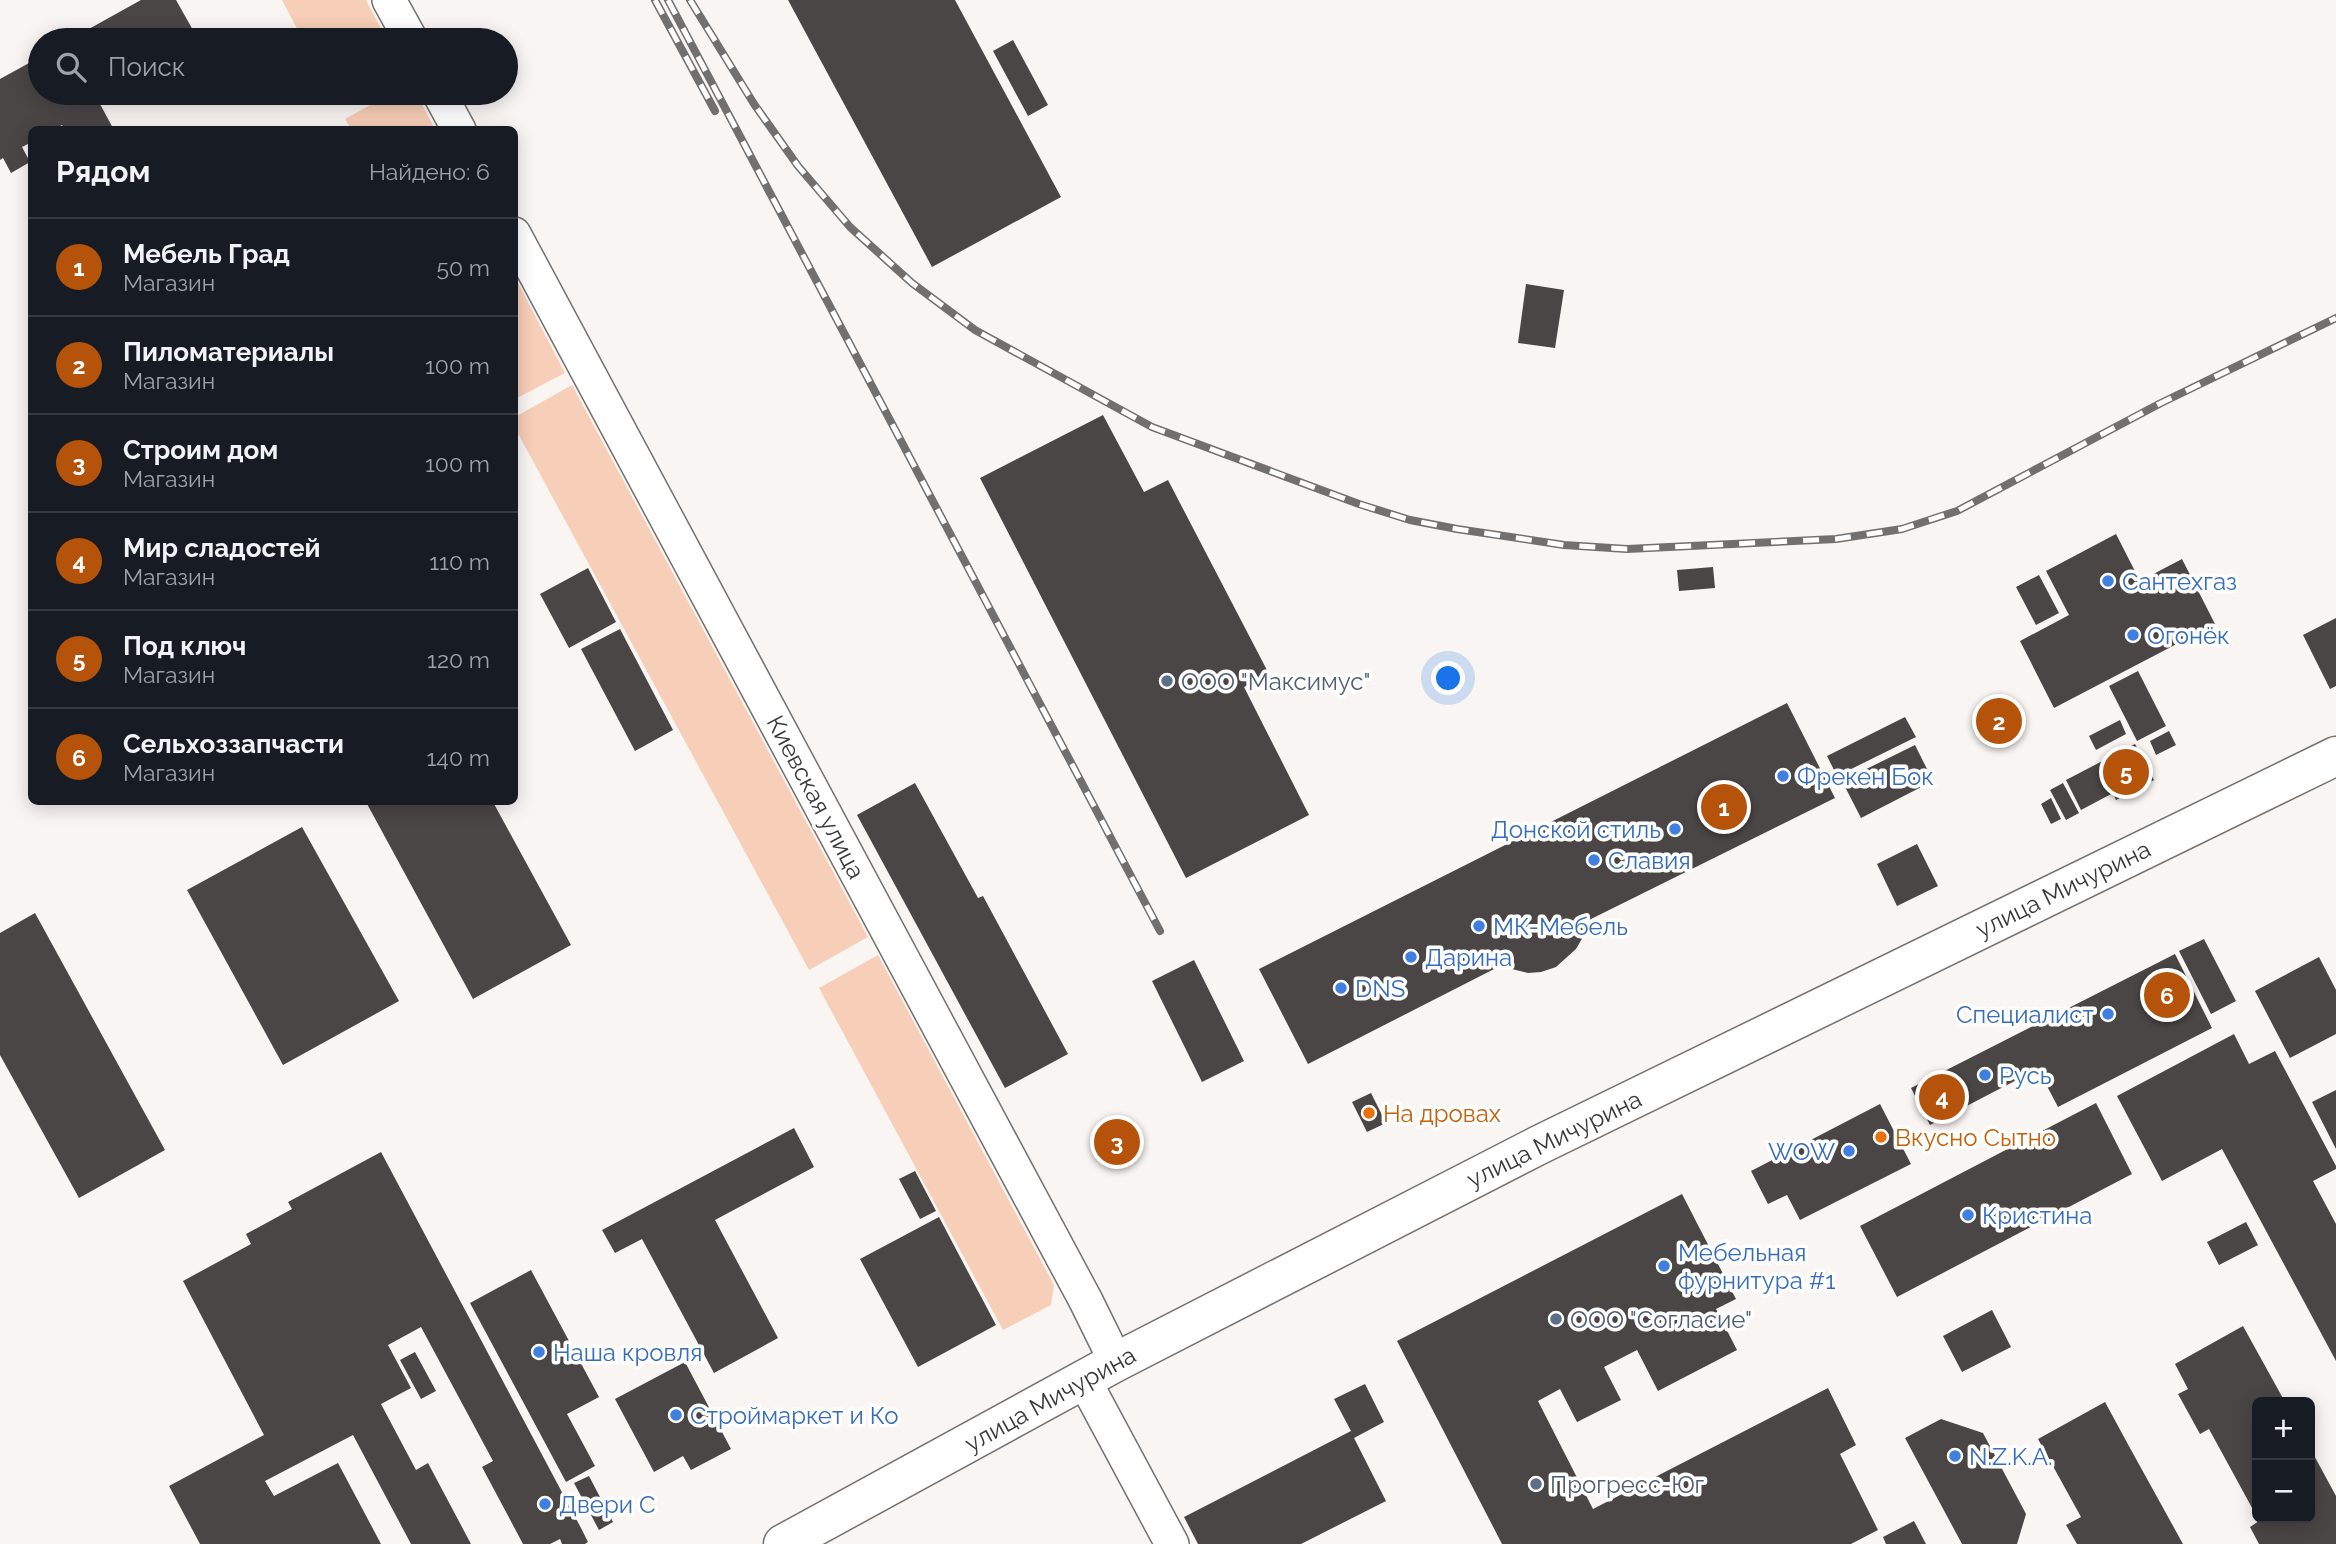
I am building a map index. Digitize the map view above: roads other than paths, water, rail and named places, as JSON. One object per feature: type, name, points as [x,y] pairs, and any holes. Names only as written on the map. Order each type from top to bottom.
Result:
[{"type":"street","points":[[389,0],[404,28]]},
{"type":"street","points":[[445,105],[456,126]]},
{"type":"street","name":"Киевская улица","points":[[518,241],[1080,1289],[1100,1371],[1172,1544]]},
{"type":"street","name":"улица Мичурина","points":[[783,1544],[1100,1371],[1539,1145],[2336,756]]},
{"type":"railway","points":[[655,0],[715,111]]},
{"type":"railway","points":[[668,0],[1160,931]]},
{"type":"railway","points":[[690,0],[754,104],[798,166],[850,227],[912,283],[975,330],[1152,427],[1359,504],[1410,520],[1564,545],[1627,549],[1836,539],[1902,529],[1957,511],[2161,403],[2336,318]]},
{"type":"place","name":"Сантехгаз","points":[[2108,581]]},
{"type":"place","name":"Огонёк","points":[[2133,635]]},
{"type":"place","name":"ООО \"Максимус\"","points":[[1167,681]]},
{"type":"place","name":"Пиломатериалы","points":[[1999,721]]},
{"type":"place","name":"Под ключ","points":[[2126,772]]},
{"type":"place","name":"Фрекен Бок","points":[[1783,776]]},
{"type":"place","name":"Мебель Град","points":[[1724,807]]},
{"type":"place","name":"Донской стиль","points":[[1675,829]]},
{"type":"place","name":"Славия","points":[[1594,860]]},
{"type":"place","name":"МК-Мебель","points":[[1479,926]]},
{"type":"place","name":"Дарина","points":[[1411,957]]},
{"type":"place","name":"DNS","points":[[1341,988]]},
{"type":"place","name":"Сельхоззапчасти","points":[[2167,995]]},
{"type":"place","name":"Специалист","points":[[2108,1014]]},
{"type":"place","name":"Русь","points":[[1985,1075]]},
{"type":"place","name":"Мир сладостей","points":[[1942,1097]]},
{"type":"place","name":"На дровах","points":[[1369,1113]]},
{"type":"place","name":"Вкусно Сытно","points":[[1881,1137]]},
{"type":"place","name":"Строим дом","points":[[1117,1142]]},
{"type":"place","name":"WOW","points":[[1849,1151]]},
{"type":"place","name":"Кристина","points":[[1968,1215]]},
{"type":"place","name":"Мебельная фурнитура #1","points":[[1664,1266]]},
{"type":"place","name":"ООО \"Согласие\"","points":[[1556,1319]]},
{"type":"place","name":"Наша кровля","points":[[539,1352]]},
{"type":"place","name":"Строймаркет и Ко","points":[[676,1415]]},
{"type":"place","name":"N.Z.K.A.","points":[[1955,1456]]},
{"type":"place","name":"Прогресс-Юг","points":[[1536,1484]]},
{"type":"place","name":"Двери С","points":[[545,1504]]}]
